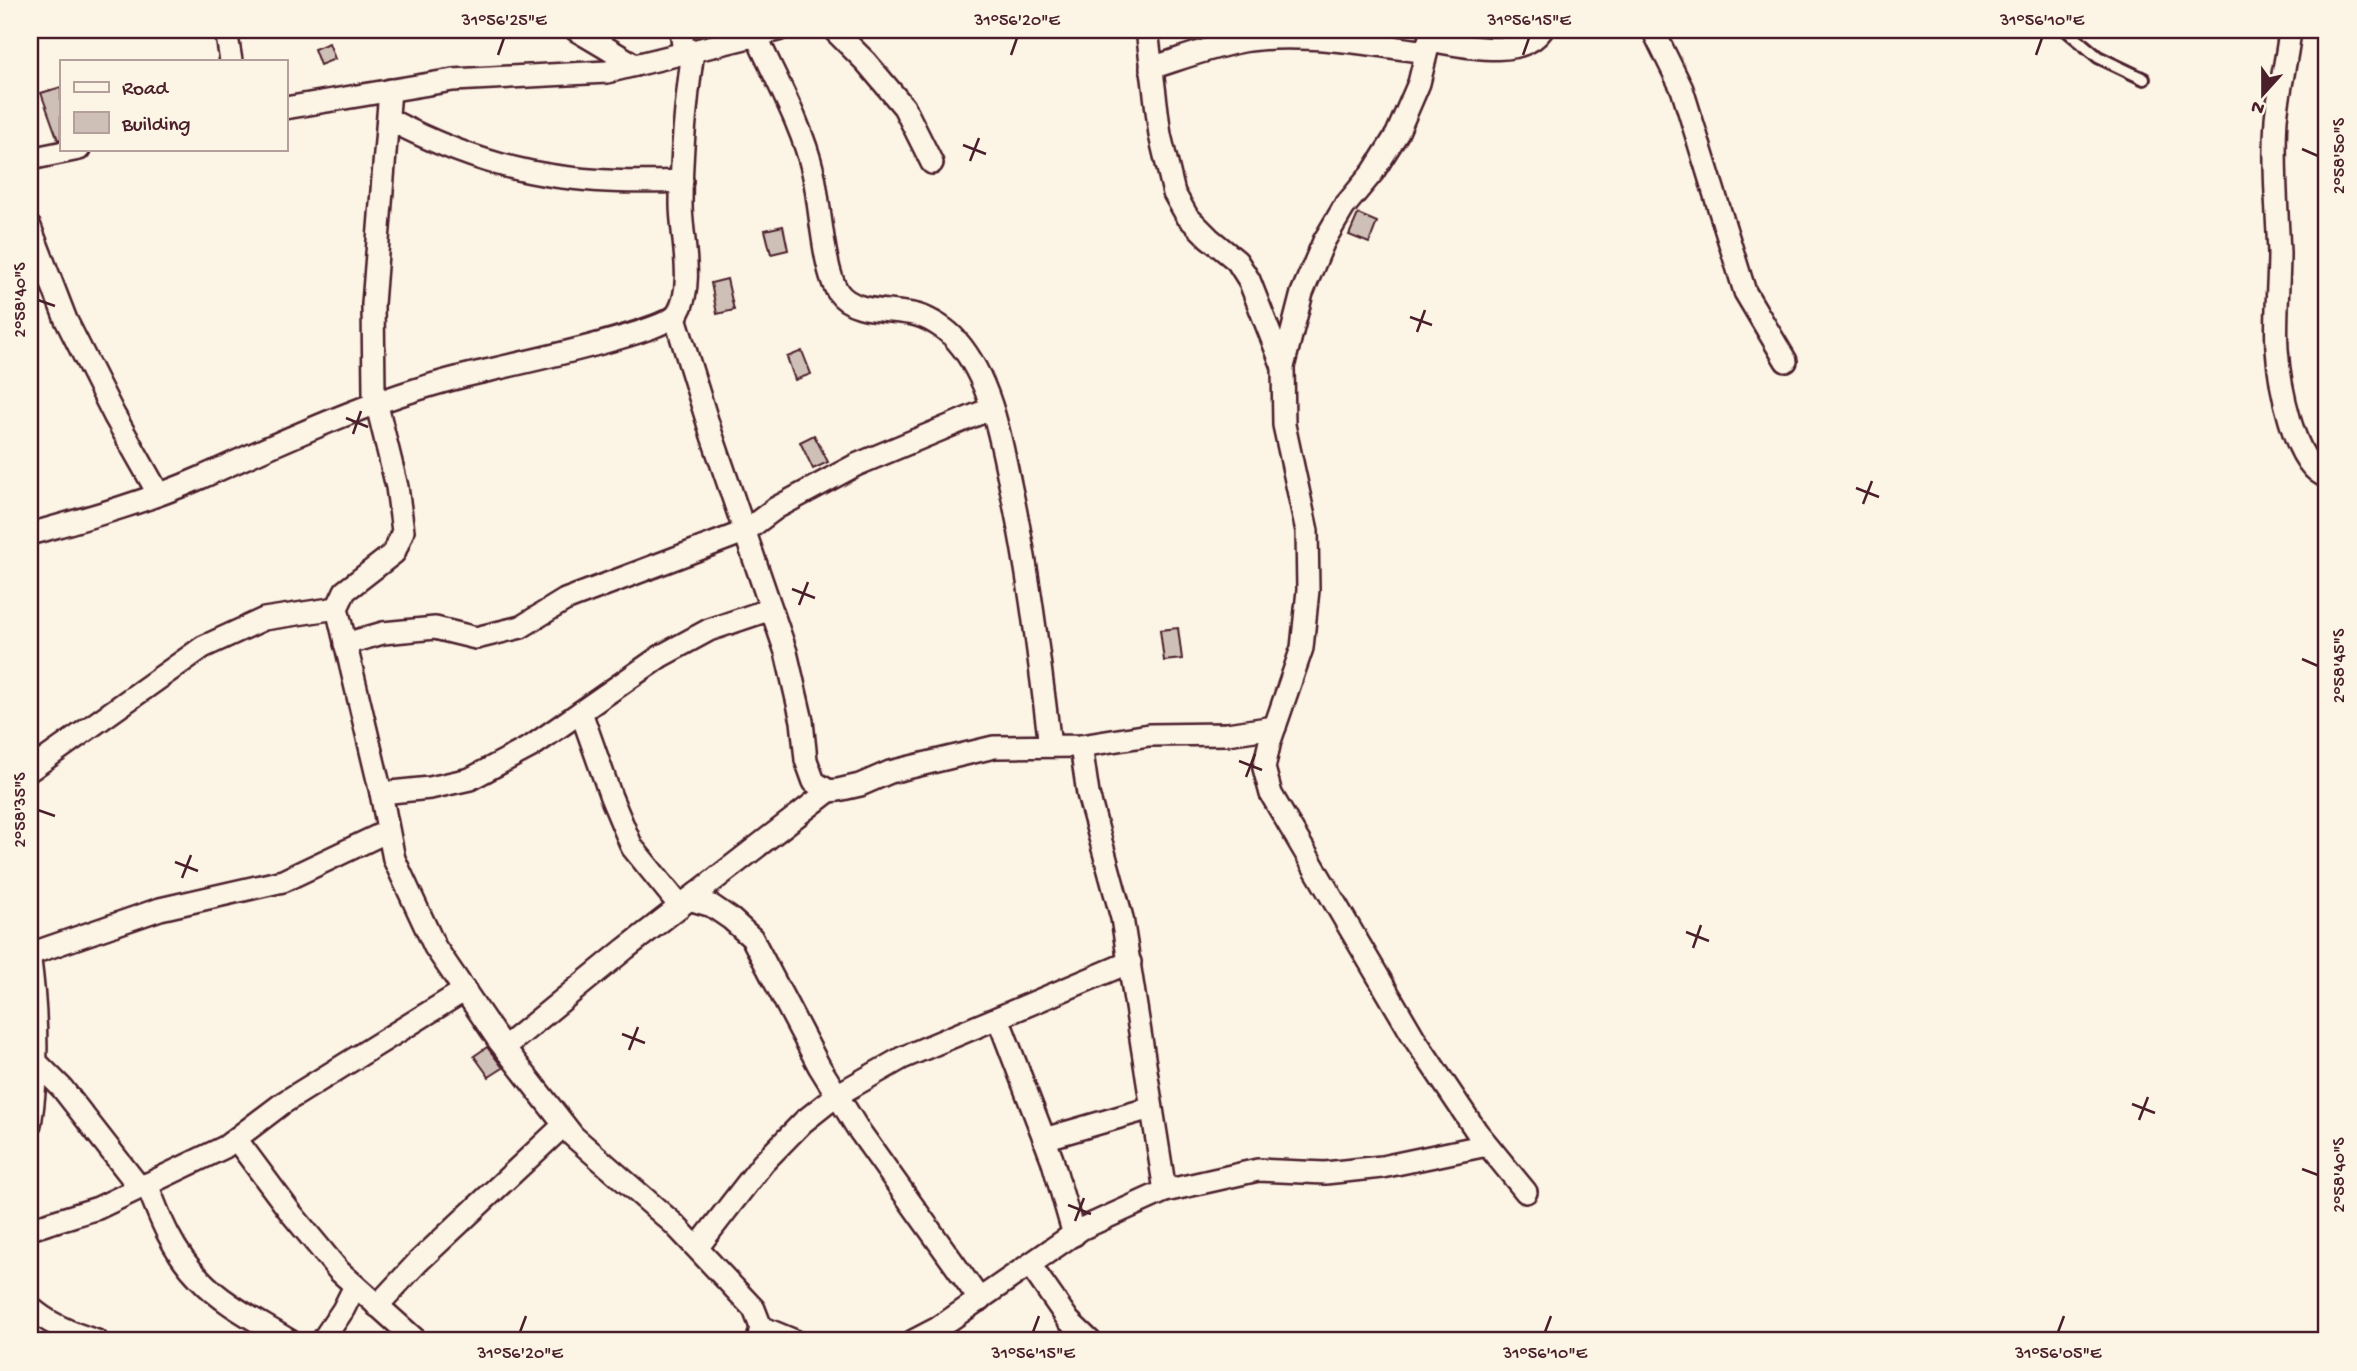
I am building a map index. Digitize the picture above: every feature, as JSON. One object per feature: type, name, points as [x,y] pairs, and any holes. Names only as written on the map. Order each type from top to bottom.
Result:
[{"type":"street","points":[[226,30],[231,60]]},
{"type":"street","points":[[576,30],[635,65]]},
{"type":"street","points":[[30,534],[158,493],[289,438],[441,381],[552,355],[656,326],[675,317],[683,303],[687,285],[681,205],[688,52],[681,30]]},
{"type":"street","points":[[287,108],[453,80],[607,72],[778,30]]},
{"type":"street","points":[[834,30],[866,62],[904,107],[932,163]]},
{"type":"street","points":[[1147,30],[1160,135],[1174,193],[1187,216],[1237,261],[1254,292],[1283,367]]},
{"type":"street","points":[[1151,68],[1249,40],[1429,40],[1509,48],[1527,44],[1542,30]]},
{"type":"street","points":[[1653,30],[1682,89],[1745,292],[1786,361]]},
{"type":"street","points":[[2290,30],[2276,120],[2279,264],[2277,347],[2283,392],[2293,427],[2305,457],[2320,475],[2327,477]]},
{"type":"street","points":[[756,35],[803,139],[813,172],[829,267],[838,291],[849,302],[866,308],[919,316],[943,328],[957,340],[979,373],[1002,446],[1033,603],[1050,746]]},
{"type":"street","points":[[1429,40],[1419,83],[1397,134],[1373,172],[1344,207],[1324,241],[1302,293],[1283,367],[1284,425],[1307,531],[1308,590],[1301,648],[1264,768],[1271,794],[1416,1041],[1487,1145],[1526,1192]]},
{"type":"street","points":[[390,90],[373,303],[374,393],[397,487],[403,531],[394,553],[345,591],[337,608],[394,859],[435,947],[505,1047],[573,1136],[674,1224],[697,1248],[754,1309],[759,1334],[796,1341]]},
{"type":"street","points":[[388,119],[460,153],[512,169],[555,178],[638,183],[682,181]]},
{"type":"street","points":[[30,159],[74,150]]},
{"type":"street","points":[[30,227],[66,320],[114,415],[158,493]]},
{"type":"street","points":[[675,317],[711,433],[789,663],[802,721],[806,760],[814,782],[829,791]]},
{"type":"street","points":[[345,644],[383,633],[435,628],[476,638],[521,627],[565,600],[744,532],[776,508],[856,466],[990,409]]},
{"type":"street","points":[[30,770],[203,647],[264,619],[337,608]]},
{"type":"street","points":[[381,793],[430,788],[470,779],[532,746],[661,656],[709,631],[771,609]]},
{"type":"street","points":[[581,712],[632,847],[685,902],[712,906],[752,938],[837,1095],[979,1300]]},
{"type":"street","points":[[505,1047],[685,902],[829,791],[860,785],[890,772],[994,747],[1081,746],[1149,736],[1227,734],[1275,727]]},
{"type":"street","points":[[1081,746],[1088,794],[1122,918],[1165,1191]]},
{"type":"street","points":[[30,954],[160,909],[283,881],[388,831]]},
{"type":"street","points":[[30,960],[35,998],[36,1062],[36,1085],[30,1125]]},
{"type":"street","points":[[697,1248],[763,1163],[803,1122],[837,1095],[902,1059],[1130,962]]},
{"type":"street","points":[[30,1229],[98,1208],[225,1147],[282,1103],[465,990]]},
{"type":"street","points":[[998,1018],[1052,1159],[1074,1235]]},
{"type":"street","points":[[36,1062],[62,1088],[143,1186],[177,1251],[200,1280],[239,1309],[290,1341]]},
{"type":"street","points":[[1044,1139],[1151,1108]]},
{"type":"street","points":[[377,1306],[418,1262],[564,1125]]},
{"type":"street","points":[[236,1139],[291,1213],[339,1271],[417,1341]]},
{"type":"street","points":[[913,1341],[938,1328],[1074,1235],[1165,1191],[1258,1170],[1325,1173],[1382,1167],[1487,1145]]},
{"type":"street","points":[[1030,1265],[1069,1321],[1090,1341]]},
{"type":"street","points":[[322,1341],[355,1286]]},
{"type":"street","points":[[30,1307],[37,1314],[75,1335],[97,1341]]},
{"type":"lane","points":[[2066,30],[2098,57],[2144,79]]},
{"type":"building","points":[[329,43],[335,59],[320,65],[314,49]]},
{"type":"building","points":[[60,87],[60,139],[58,140],[41,93]]},
{"type":"building","points":[[1358,214],[1377,222],[1369,243],[1349,235]]},
{"type":"building","points":[[783,226],[788,250],[771,254],[765,230]]},
{"type":"building","points":[[727,279],[734,310],[717,314],[711,283]]},
{"type":"building","points":[[802,351],[811,374],[795,380],[787,357]]},
{"type":"building","points":[[814,435],[828,462],[813,469],[800,442]]},
{"type":"building","points":[[1178,628],[1182,659],[1164,661],[1160,630]]},
{"type":"building","points":[[487,1047],[503,1068],[489,1077],[474,1056]]}]
